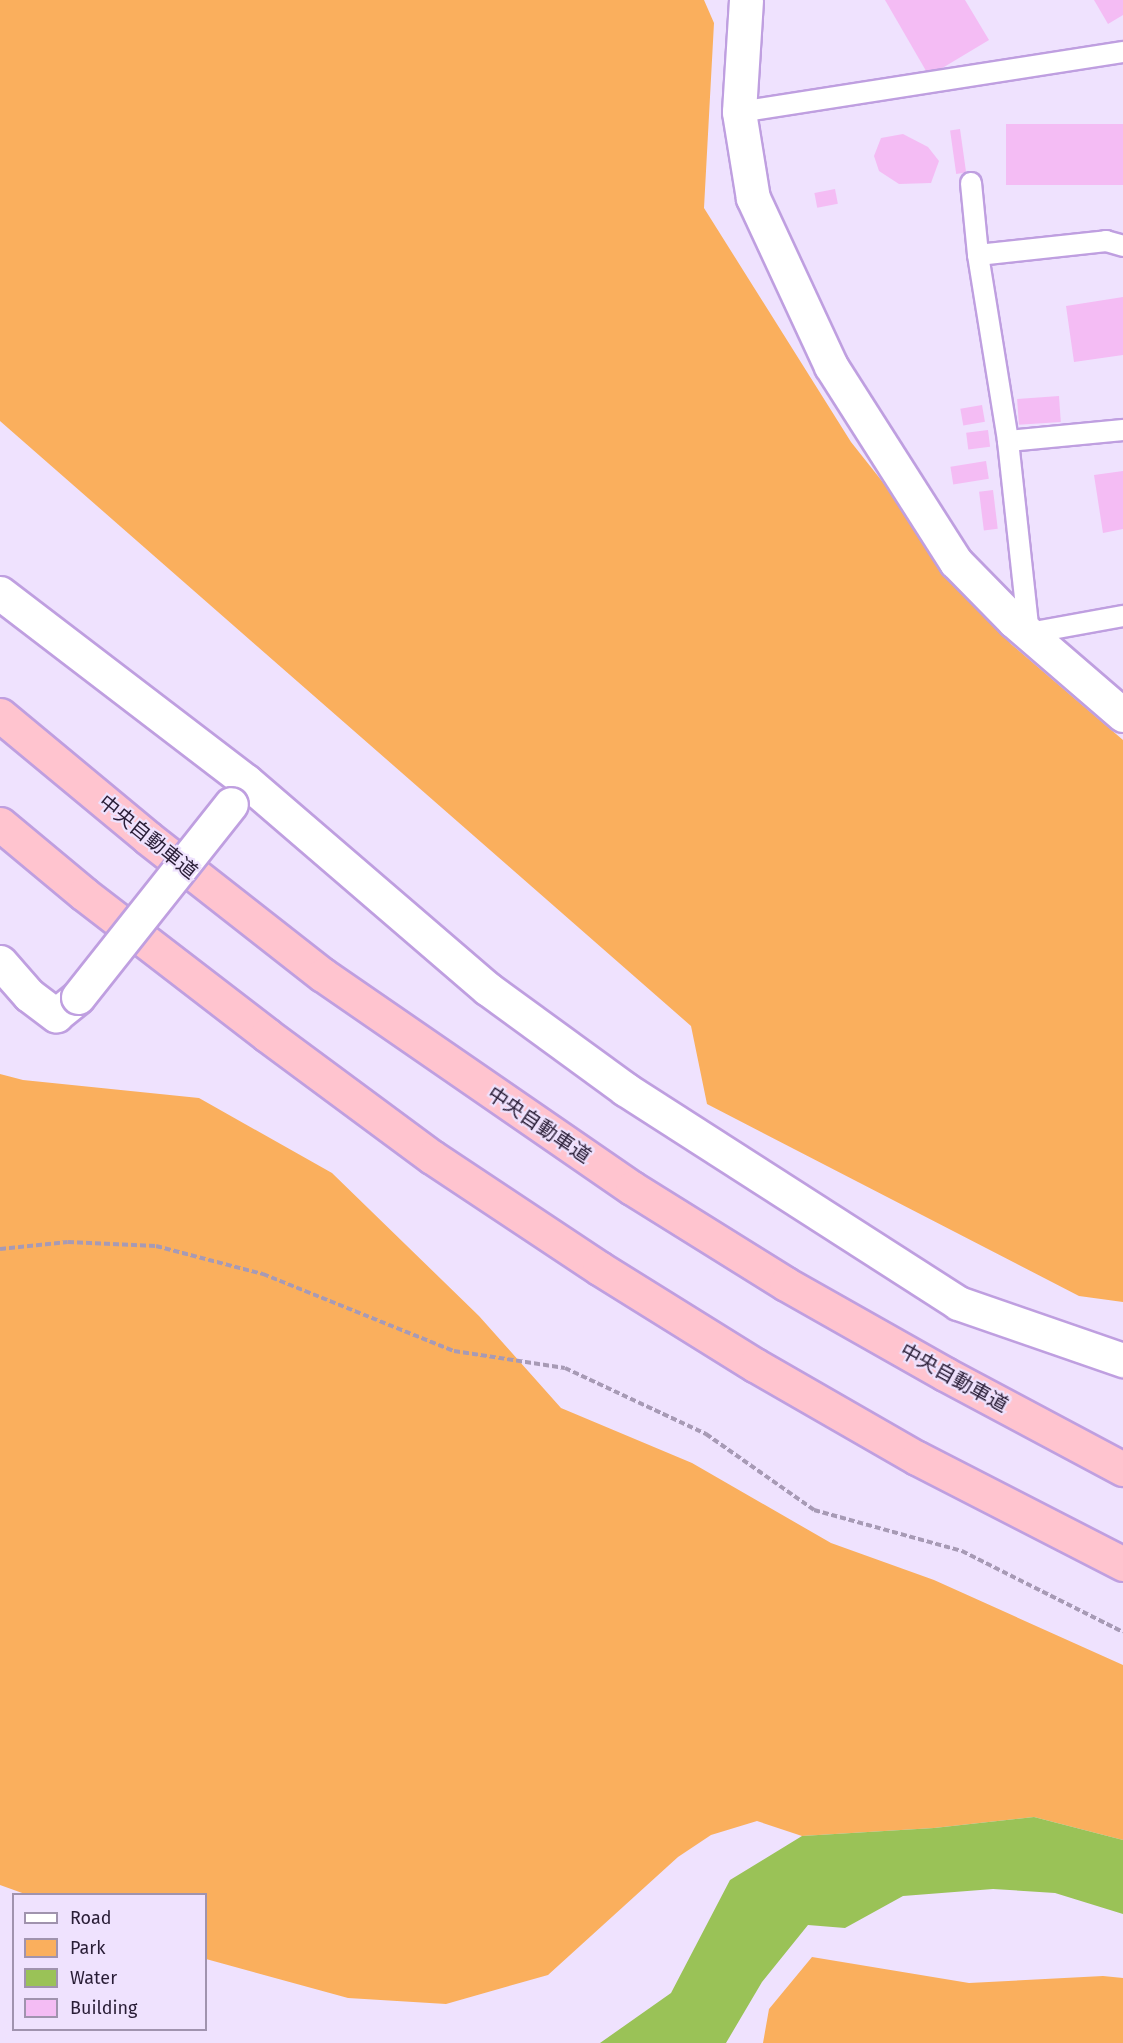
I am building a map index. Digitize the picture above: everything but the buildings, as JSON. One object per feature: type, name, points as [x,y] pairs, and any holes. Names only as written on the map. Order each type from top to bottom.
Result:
[{"type":"highway","name":"中央自動車道","points":[[0,715],[148,838],[323,975],[612,1174],[786,1284],[945,1374],[1123,1469]]},
{"type":"highway","points":[[0,824],[84,894],[267,1035],[432,1157],[579,1255],[755,1365],[907,1452],[1123,1564]]},
{"type":"street","points":[[746,0],[739,112],[753,198],[831,366],[956,562],[1029,633],[1123,715]]},
{"type":"street","points":[[0,593],[238,793],[488,989],[625,1089],[958,1303],[1123,1360]]},
{"type":"street","points":[[0,962],[29,995],[56,1014],[78,997],[238,793]]},
{"type":"lane","points":[[739,112],[1123,52]]},
{"type":"lane","points":[[971,183],[978,255],[1008,441],[1029,633],[1123,616]]},
{"type":"lane","points":[[978,255],[1106,241],[1123,246]]},
{"type":"lane","points":[[1008,441],[1123,430]]},
{"type":"path","points":[[0,1250],[68,1242],[156,1246],[263,1274],[453,1351],[565,1368],[706,1434],[814,1510],[962,1551],[1123,1632]]},
{"type":"green space","points":[[0,0],[704,0],[714,23],[704,208],[851,442],[1011,644],[1123,740],[1123,1302],[1079,1296],[707,1104],[691,1026],[0,421]]},
{"type":"green space","points":[[0,1074],[23,1080],[199,1098],[332,1173],[479,1316],[561,1408],[692,1463],[831,1543],[934,1580],[1123,1665],[1123,1840],[1034,1817],[934,1828],[802,1836],[757,1821],[711,1835],[678,1857],[548,1975],[446,2004],[348,1998],[207,1959],[207,1893],[22,1893],[0,1885]]},
{"type":"green space","points":[[812,1957],[969,1983],[1103,1976],[1123,1978],[1123,2043],[763,2043],[769,2009]]},
{"type":"water","points":[[1034,1817],[1123,1840],[1123,1914],[1055,1893],[993,1889],[903,1896],[845,1928],[808,1925],[762,1982],[726,2043],[600,2043],[671,1993],[730,1880],[802,1836],[934,1828]]}]
